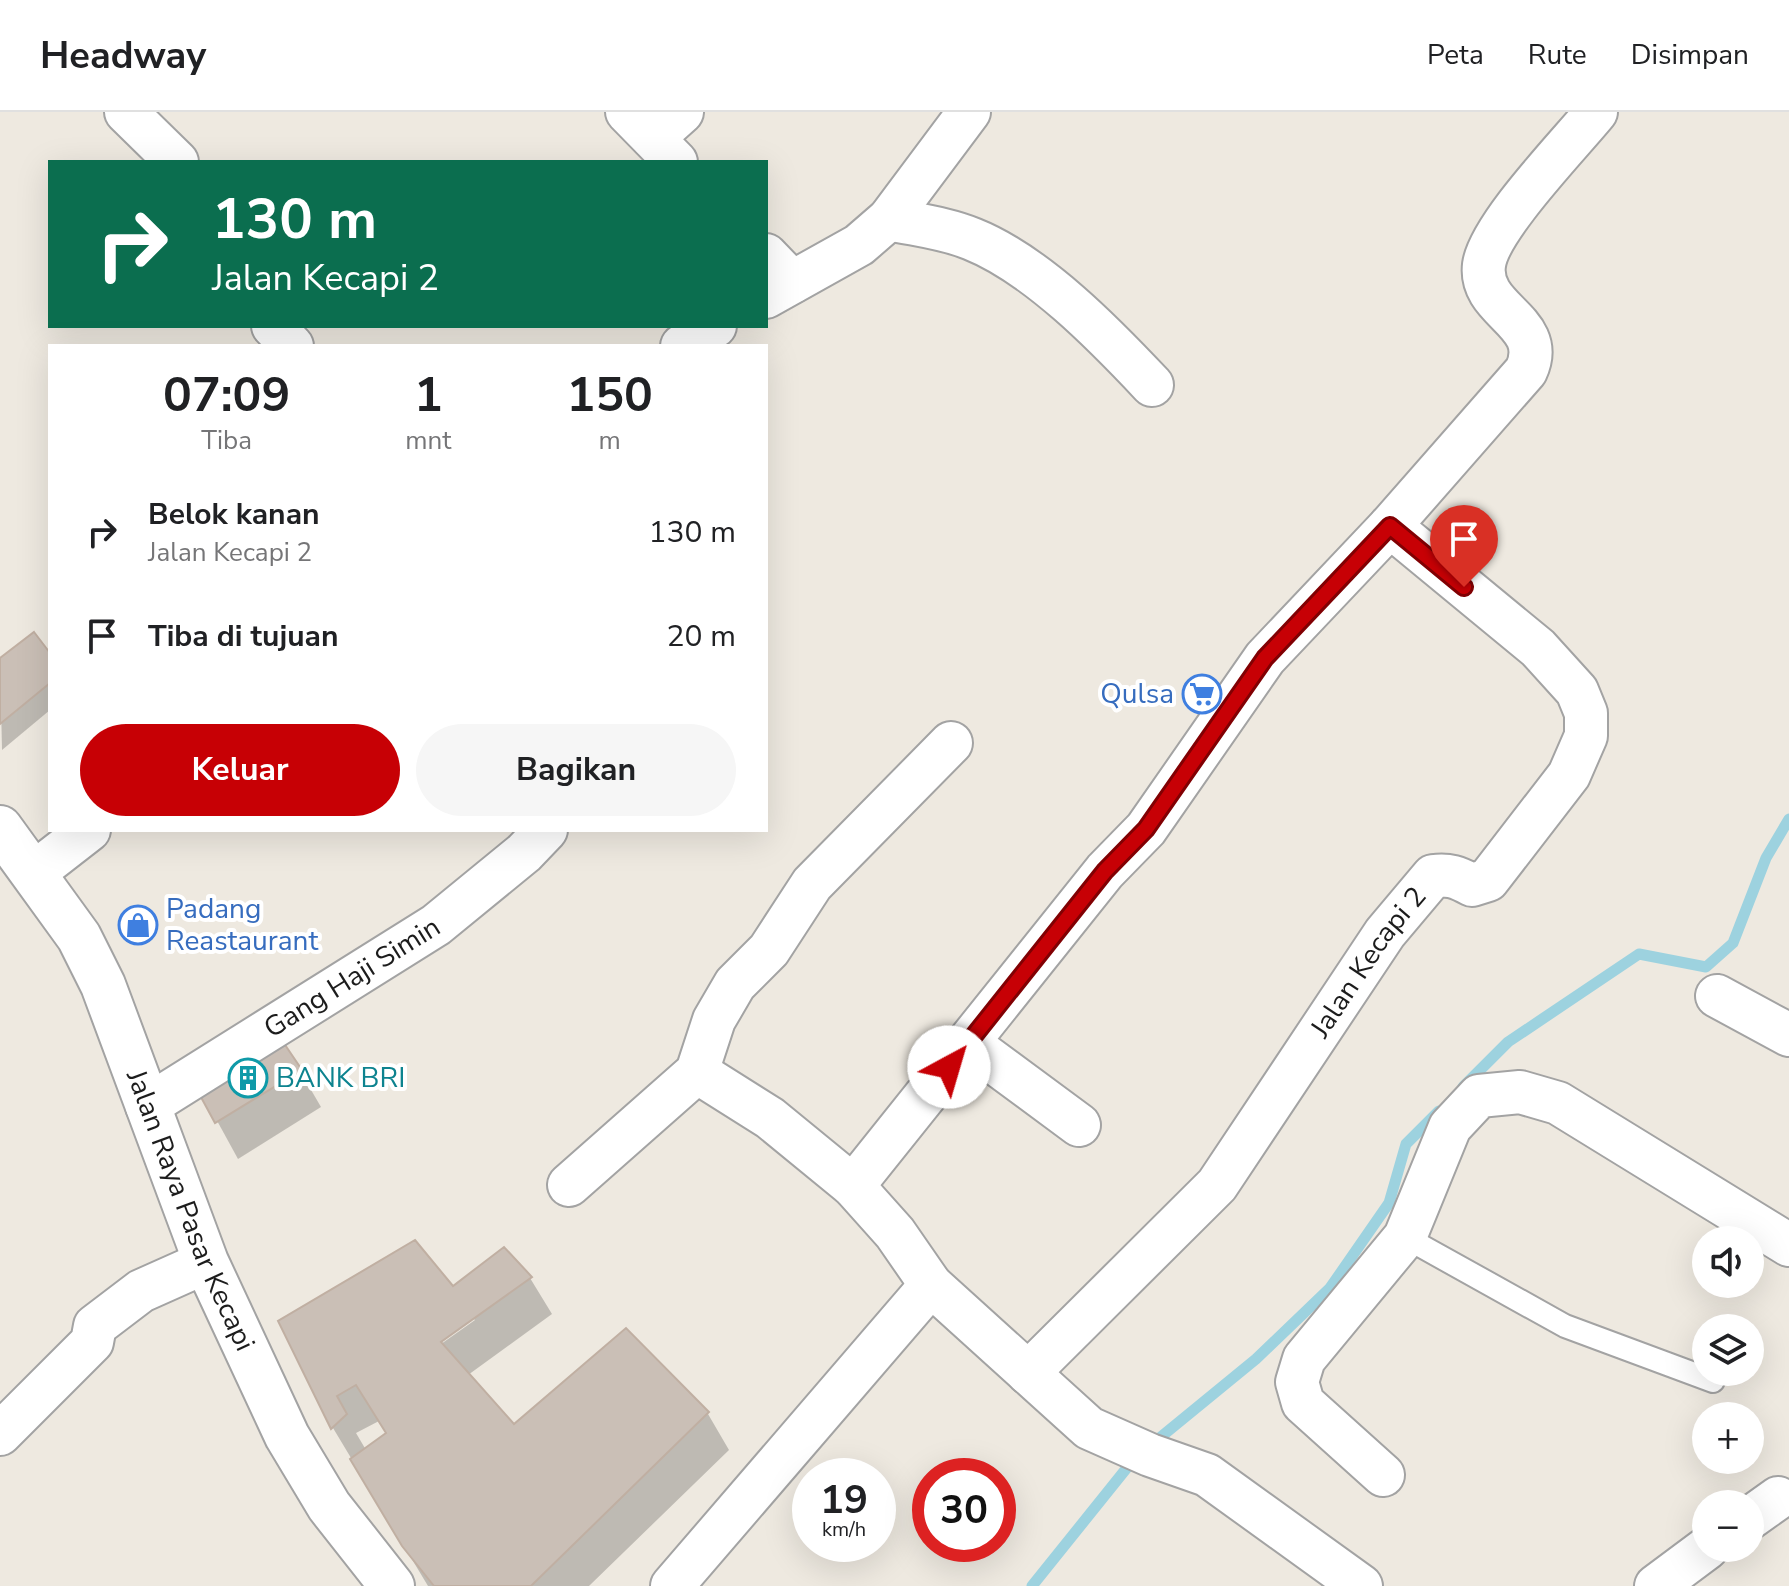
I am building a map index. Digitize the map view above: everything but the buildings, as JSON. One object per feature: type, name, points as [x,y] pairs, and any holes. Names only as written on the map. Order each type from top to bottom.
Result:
[{"type":"street","points":[[126,112],[175,160]]},
{"type":"street","points":[[775,278],[859,245],[889,219],[969,112]]},
{"type":"street","points":[[853,1186],[1105,871],[1146,829],[1265,658],[1390,526],[1526,371],[1533,350],[1529,337],[1494,298],[1485,280],[1484,266],[1504,223],[1596,112]]},
{"type":"street","points":[[889,219],[973,239],[1006,257],[1092,320],[1152,385]]},
{"type":"street","points":[[275,328],[290,344]]},
{"type":"street","points":[[685,344],[712,328]]},
{"type":"street","name":"Jalan Kecapi 2","points":[[1028,1373],[1217,1185],[1385,933],[1422,888],[1433,876],[1454,875],[1472,885],[1488,880],[1569,775],[1586,736],[1586,713],[1577,691],[1538,648],[1390,526]]},
{"type":"street","points":[[569,1185],[697,1072],[714,1020],[735,984],[769,950],[812,884],[951,743]]},
{"type":"street","name":"Jalan Raya Pasar Kecapi","points":[[0,828],[35,872],[79,937],[103,985],[206,1262],[287,1436],[329,1506],[392,1586]]},
{"type":"street","points":[[35,872],[86,832]]},
{"type":"street","name":"Gang Haji Simin","points":[[147,1106],[436,925],[524,853],[544,832]]},
{"type":"street","points":[[1717,996],[1789,1035]]},
{"type":"street","points":[[968,1043],[1079,1125]]},
{"type":"street","points":[[697,1072],[770,1118],[853,1186],[895,1233],[931,1285],[1089,1428],[1140,1451],[1207,1475],[1361,1586]]},
{"type":"street","points":[[1383,1475],[1303,1403],[1297,1382],[1304,1359],[1405,1237],[1450,1127],[1479,1096],[1520,1092],[1558,1103],[1789,1245]]},
{"type":"street","points":[[0,1434],[92,1342],[95,1326],[141,1291],[206,1262]]},
{"type":"street","points":[[672,1586],[931,1285]]},
{"type":"street","points":[[1656,1586],[1692,1559]]},
{"type":"lane","points":[[1405,1237],[1565,1326],[1692,1373]]},
{"type":"waterway","points":[[1463,1087],[1508,1042],[1639,954],[1706,967],[1733,943],[1766,858],[1789,819]]},
{"type":"waterway","points":[[1151,1445],[1256,1359],[1330,1288],[1389,1203],[1406,1144],[1439,1111]]},
{"type":"waterway","points":[[1032,1586],[1134,1459]]},
{"type":"place","name":"Qulsa","points":[[1202,694]]},
{"type":"place","name":"Padang Reastaurant","points":[[138,925]]},
{"type":"place","name":"BANK BRI","points":[[248,1078]]},
{"type":"route","points":[[949,1067],[1105,871],[1146,829],[1215,735],[1265,658],[1343,572],[1390,526],[1464,587]]}]
